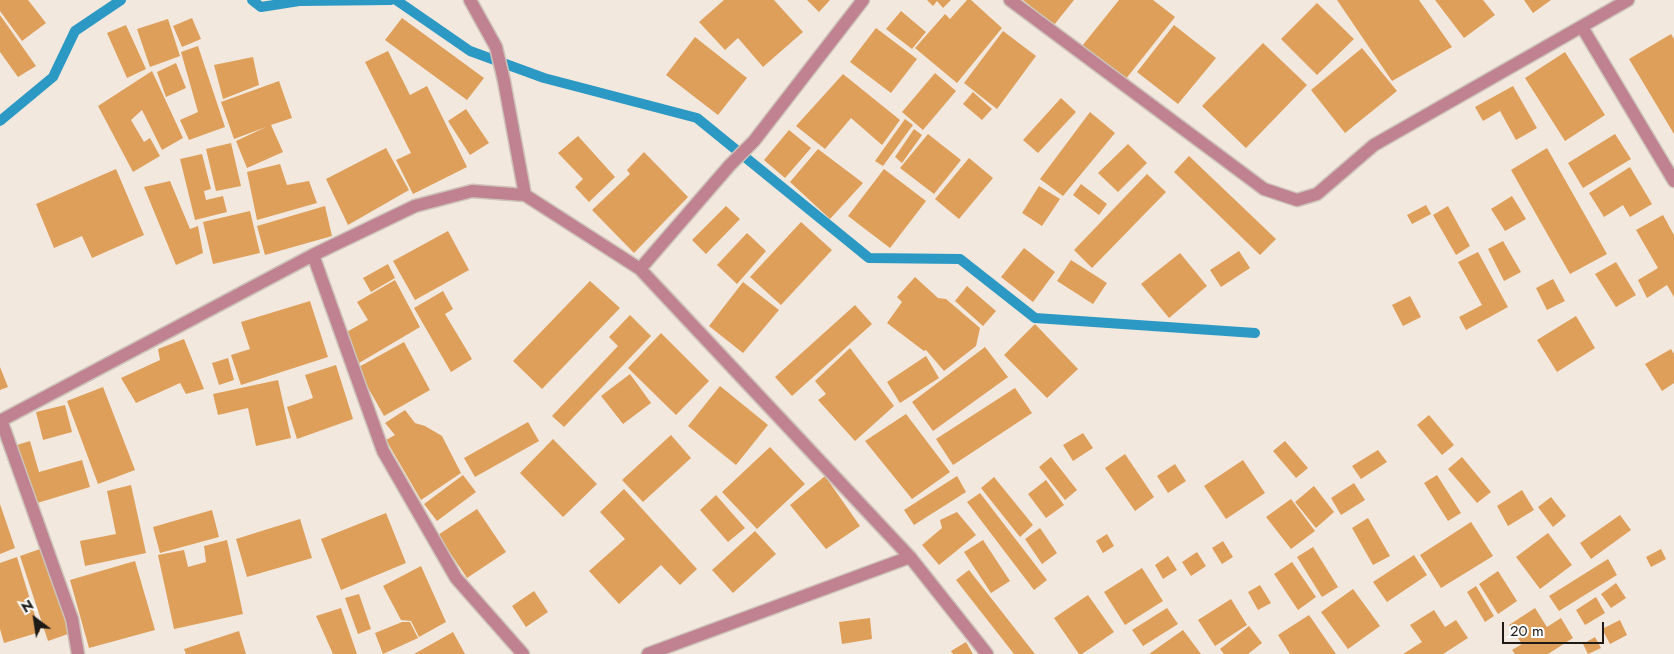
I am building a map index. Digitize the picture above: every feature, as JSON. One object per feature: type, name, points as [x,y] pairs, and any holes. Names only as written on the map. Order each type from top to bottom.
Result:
[{"type":"street","points":[[470,0],[496,47],[525,194]]},
{"type":"street","points":[[640,269],[730,165],[754,141],[863,0]]},
{"type":"street","points":[[1010,0],[1264,189],[1297,200],[1317,194],[1374,144],[1628,0]]},
{"type":"street","points":[[1582,27],[1674,180]]},
{"type":"street","points":[[78,654],[72,619],[0,420],[314,255],[415,206],[472,191],[525,194],[640,269],[910,556],[987,654]]},
{"type":"street","points":[[314,255],[383,451],[456,578],[523,654]]},
{"type":"street","points":[[648,654],[910,556]]},
{"type":"building","points":[[0,0],[28,0],[46,23],[22,41],[0,11]]},
{"type":"building","points":[[724,0],[774,0],[803,32],[763,67],[738,38],[725,50],[699,22]]},
{"type":"building","points":[[807,0],[830,0],[819,12]]},
{"type":"building","points":[[927,0],[951,0],[943,8],[937,1],[933,6]]},
{"type":"building","points":[[967,0],[971,0],[1002,28],[957,83],[915,48],[945,14],[950,19]]},
{"type":"building","points":[[1023,0],[1074,0],[1054,25]]},
{"type":"building","points":[[1119,0],[1153,0],[1175,17],[1125,80],[1082,46]]},
{"type":"building","points":[[1337,0],[1419,0],[1452,47],[1392,81]]},
{"type":"building","points":[[1435,0],[1483,0],[1495,15],[1464,38]]},
{"type":"building","points":[[1524,0],[1551,0],[1533,13]]},
{"type":"building","points":[[1317,3],[1354,39],[1317,75],[1281,39]]},
{"type":"building","points":[[901,11],[926,32],[912,49],[886,29]]},
{"type":"building","points":[[0,15],[36,66],[18,77],[0,52]]},
{"type":"building","points":[[192,18],[201,39],[182,47],[173,26]]},
{"type":"building","points":[[402,18],[484,78],[467,100],[385,40]]},
{"type":"building","points":[[168,19],[180,56],[150,67],[137,29]]},
{"type":"building","points":[[126,25],[146,69],[127,78],[107,33]]},
{"type":"building","points":[[1174,25],[1216,58],[1178,104],[1137,72]]},
{"type":"building","points":[[876,28],[917,59],[891,93],[850,62]]},
{"type":"building","points":[[1003,31],[1036,56],[997,109],[964,83]]},
{"type":"building","points":[[1671,34],[1674,39],[1674,134],[1629,59]]},
{"type":"building","points":[[695,37],[747,78],[718,115],[666,75]]},
{"type":"building","points":[[1263,43],[1307,85],[1246,148],[1202,106]]},
{"type":"building","points":[[198,46],[225,127],[189,140],[180,120],[198,112],[181,52]]},
{"type":"building","points":[[1362,48],[1397,91],[1345,133],[1311,90]]},
{"type":"building","points":[[388,51],[410,95],[427,86],[467,167],[413,194],[396,160],[411,153],[365,62]]},
{"type":"building","points":[[1565,52],[1605,115],[1565,141],[1525,78]]},
{"type":"building","points":[[253,57],[259,85],[223,99],[214,65]]},
{"type":"building","points":[[176,63],[186,88],[166,97],[157,72]]},
{"type":"building","points":[[152,71],[183,138],[162,150],[142,110],[131,120],[144,142],[150,138],[160,156],[133,172],[98,106]]},
{"type":"building","points":[[935,73],[956,91],[923,130],[902,112]]},
{"type":"building","points":[[843,74],[900,120],[882,145],[851,118],[825,149],[796,126]]},
{"type":"building","points":[[279,81],[292,118],[271,125],[283,152],[247,168],[236,141],[266,127],[234,139],[221,102]]},
{"type":"building","points":[[1513,86],[1537,128],[1516,140],[1500,111],[1483,121],[1475,107]]},
{"type":"building","points":[[973,92],[992,109],[982,120],[963,104]]},
{"type":"building","points":[[1061,98],[1076,112],[1038,153],[1023,140]]},
{"type":"building","points":[[466,109],[489,143],[470,155],[448,121]]},
{"type":"building","points":[[1090,112],[1115,133],[1063,196],[1040,179]]},
{"type":"building","points":[[905,119],[913,125],[883,166],[875,161]]},
{"type":"building","points":[[914,129],[922,135],[902,163],[895,157]]},
{"type":"building","points":[[789,130],[811,148],[785,178],[764,160]]},
{"type":"building","points":[[928,134],[961,160],[934,194],[900,168]]},
{"type":"building","points":[[1615,134],[1631,159],[1583,188],[1568,163]]},
{"type":"building","points":[[578,136],[615,177],[589,202],[575,187],[583,179],[558,153]]},
{"type":"building","points":[[231,143],[241,186],[216,191],[206,149]]},
{"type":"building","points":[[1128,144],[1147,163],[1118,192],[1098,173]]},
{"type":"building","points":[[386,148],[409,190],[348,225],[326,179]]},
{"type":"building","points":[[1547,148],[1607,254],[1570,274],[1511,170]]},
{"type":"building","points":[[818,149],[863,183],[830,219],[790,182]]},
{"type":"building","points":[[644,152],[688,197],[634,253],[592,210],[630,174],[627,170]]},
{"type":"building","points":[[202,154],[211,189],[204,191],[206,200],[223,196],[227,212],[195,220],[180,159]]},
{"type":"building","points":[[1189,156],[1276,239],[1260,255],[1174,172]]},
{"type":"building","points":[[969,158],[993,178],[959,219],[935,199]]},
{"type":"building","points":[[280,164],[287,185],[309,181],[317,203],[257,220],[247,172]]},
{"type":"building","points":[[1630,167],[1652,204],[1630,217],[1623,205],[1604,217],[1589,193]]},
{"type":"building","points":[[116,169],[144,235],[92,258],[82,236],[54,248],[36,204]]},
{"type":"building","points":[[884,169],[926,201],[890,248],[848,216]]},
{"type":"building","points":[[1147,174],[1166,192],[1092,268],[1074,250]]},
{"type":"building","points":[[170,181],[190,229],[198,226],[203,253],[176,265],[144,187]]},
{"type":"building","points":[[1081,184],[1107,204],[1099,215],[1073,195]]},
{"type":"building","points":[[1039,186],[1060,199],[1042,226],[1022,213]]},
{"type":"building","points":[[1512,196],[1526,219],[1505,231],[1491,209]]},
{"type":"building","points":[[1426,205],[1431,214],[1412,224],[1407,215]]},
{"type":"building","points":[[325,206],[332,236],[265,255],[257,226]]},
{"type":"building","points":[[726,206],[740,219],[706,254],[692,240]]},
{"type":"building","points":[[1448,206],[1470,246],[1456,255],[1433,215]]},
{"type":"building","points":[[250,211],[260,253],[213,264],[203,222]]},
{"type":"building","points":[[1663,215],[1674,235],[1674,297],[1667,285],[1647,298],[1638,280],[1658,268],[1636,230]]},
{"type":"building","points":[[801,222],[832,250],[781,305],[750,277]]},
{"type":"building","points":[[448,231],[469,270],[415,300],[393,261]]},
{"type":"building","points":[[747,233],[766,251],[737,284],[717,265]]},
{"type":"building","points":[[1503,241],[1521,272],[1504,281],[1488,249]]},
{"type":"building","points":[[1024,248],[1055,272],[1033,302],[1001,277]]},
{"type":"building","points":[[1239,251],[1250,268],[1221,287],[1210,270]]},
{"type":"building","points":[[1478,252],[1508,307],[1466,330],[1459,317],[1482,305],[1458,262]]},
{"type":"building","points":[[1180,253],[1207,286],[1169,318],[1141,284]]},
{"type":"building","points":[[1071,260],[1107,283],[1093,304],[1057,281]]},
{"type":"building","points":[[1616,262],[1636,295],[1616,307],[1595,274]]},
{"type":"building","points":[[388,264],[395,278],[371,292],[363,278]]},
{"type":"building","points":[[915,277],[938,298],[946,299],[980,328],[976,346],[944,371],[926,350],[924,351],[887,323],[902,302],[897,297]]},
{"type":"building","points":[[1553,279],[1565,301],[1547,310],[1536,288]]},
{"type":"building","points":[[395,280],[420,327],[359,363],[343,334],[368,320],[357,302]]},
{"type":"building","points":[[590,281],[620,308],[542,389],[513,361]]},
{"type":"building","points":[[743,282],[779,310],[743,353],[709,326]]},
{"type":"building","points":[[967,286],[996,311],[983,326],[955,301]]},
{"type":"building","points":[[443,291],[453,309],[445,314],[472,359],[451,372],[414,308]]},
{"type":"building","points":[[1410,296],[1421,317],[1403,326],[1392,305]]},
{"type":"building","points":[[310,301],[328,357],[241,385],[231,355],[250,349],[241,322]]},
{"type":"building","points":[[855,305],[872,324],[792,396],[775,377]]},
{"type":"building","points":[[630,315],[651,336],[564,427],[552,416],[618,346],[609,337]]},
{"type":"building","points":[[1576,316],[1595,348],[1557,372],[1537,340]]},
{"type":"building","points":[[1035,324],[1078,369],[1047,398],[1004,355]]},
{"type":"building","points":[[661,333],[709,381],[676,415],[628,368]]},
{"type":"building","points":[[184,339],[204,389],[186,394],[180,383],[136,403],[121,378],[160,360],[158,349]]},
{"type":"building","points":[[404,342],[430,390],[384,416],[357,368]]},
{"type":"building","points":[[985,347],[1008,377],[933,431],[912,402]]},
{"type":"building","points":[[850,348],[894,406],[855,441],[818,400],[826,394],[815,381]]},
{"type":"building","points":[[1671,349],[1674,354],[1674,383],[1662,391],[1645,364]]},
{"type":"building","points":[[926,356],[939,378],[900,403],[887,382]]},
{"type":"building","points":[[228,358],[234,380],[219,385],[212,363]]},
{"type":"building","points":[[336,365],[353,419],[297,439],[287,407],[313,398],[305,375]]},
{"type":"building","points":[[0,367],[8,387],[0,390]]},
{"type":"building","points":[[630,374],[651,403],[623,424],[601,396]]},
{"type":"building","points":[[278,380],[291,438],[256,446],[248,408],[218,415],[213,394]]},
{"type":"building","points":[[720,386],[768,425],[736,465],[688,426]]},
{"type":"building","points":[[103,387],[135,470],[98,484],[67,401]]},
{"type":"building","points":[[1015,388],[1032,413],[953,465],[936,439]]},
{"type":"building","points":[[65,405],[72,432],[43,440],[36,412]]},
{"type":"building","points":[[405,410],[415,423],[425,426],[442,436],[461,473],[421,500],[386,440],[395,435],[385,423]]},
{"type":"building","points":[[906,414],[950,472],[912,499],[865,441]]},
{"type":"building","points":[[1429,415],[1454,445],[1442,455],[1417,425]]},
{"type":"building","points":[[528,422],[539,441],[475,477],[464,458]]},
{"type":"building","points":[[1083,433],[1093,448],[1073,461],[1063,445]]},
{"type":"building","points":[[671,435],[691,458],[643,502],[622,480]]},
{"type":"building","points":[[553,439],[597,484],[563,517],[520,473]]},
{"type":"building","points":[[30,441],[39,472],[82,460],[90,487],[34,504],[17,445]]},
{"type":"building","points":[[1285,441],[1308,468],[1296,478],[1273,451]]},
{"type":"building","points":[[770,447],[805,484],[757,529],[722,492]]},
{"type":"building","points":[[1378,450],[1387,462],[1361,479],[1352,466]]},
{"type":"building","points":[[1125,454],[1154,497],[1135,511],[1105,468]]},
{"type":"building","points":[[1051,457],[1077,490],[1065,500],[1039,467]]},
{"type":"building","points":[[1462,457],[1491,492],[1477,503],[1448,469]]},
{"type":"building","points":[[1243,460],[1265,493],[1226,519],[1204,486]]},
{"type":"building","points":[[1175,464],[1186,481],[1168,493],[1157,476]]},
{"type":"building","points":[[463,475],[476,492],[437,521],[424,504]]},
{"type":"building","points":[[1437,475],[1461,513],[1448,521],[1424,483]]},
{"type":"building","points":[[825,476],[860,526],[826,549],[790,505]]},
{"type":"building","points":[[957,476],[966,492],[914,525],[904,510]]},
{"type":"building","points":[[994,477],[1033,525],[1020,537],[981,488]]},
{"type":"building","points":[[1046,480],[1064,505],[1046,518],[1028,494]]},
{"type":"building","points":[[1354,483],[1365,500],[1341,515],[1331,498]]},
{"type":"building","points":[[131,485],[146,553],[85,566],[80,541],[116,534],[107,491]]},
{"type":"building","points":[[1314,486],[1334,512],[1316,528],[1295,502]]},
{"type":"building","points":[[624,489],[697,569],[680,585],[661,565],[619,604],[589,571],[625,539],[600,512]]},
{"type":"building","points":[[1522,490],[1534,510],[1508,526],[1497,506]]},
{"type":"building","points":[[980,493],[1047,580],[1034,590],[967,502]]},
{"type":"building","points":[[716,495],[745,528],[728,542],[700,510]]},
{"type":"building","points":[[1551,497],[1566,516],[1553,527],[1538,507]]},
{"type":"building","points":[[1291,499],[1315,531],[1291,549],[1266,517]]},
{"type":"building","points":[[0,504],[15,548],[0,554]]},
{"type":"building","points":[[477,509],[506,552],[467,578],[438,535]]},
{"type":"building","points":[[212,510],[219,537],[160,553],[153,527]]},
{"type":"building","points":[[957,512],[976,535],[939,565],[922,545],[942,528],[940,520]]},
{"type":"building","points":[[386,513],[406,563],[341,590],[321,539]]},
{"type":"building","points":[[1620,515],[1631,530],[1591,559],[1580,543]]},
{"type":"building","points":[[1368,518],[1390,556],[1373,565],[1352,528]]},
{"type":"building","points":[[300,519],[312,558],[247,577],[236,539]]},
{"type":"building","points":[[1471,522],[1493,556],[1441,588],[1420,555]]},
{"type":"building","points":[[1040,528],[1057,553],[1042,564],[1025,539]]},
{"type":"building","points":[[755,531],[776,554],[733,593],[712,570]]},
{"type":"building","points":[[1548,533],[1572,565],[1540,589],[1516,557]]},
{"type":"building","points":[[1107,534],[1114,546],[1103,553],[1096,541]]},
{"type":"building","points":[[227,540],[243,614],[174,629],[158,555],[184,550],[188,567],[206,562],[204,546]]},
{"type":"building","points":[[983,540],[1010,581],[991,593],[964,552]]},
{"type":"building","points":[[1223,541],[1233,557],[1222,564],[1212,548]]},
{"type":"building","points":[[1313,547],[1338,587],[1322,597],[1297,557]]},
{"type":"building","points":[[43,548],[71,633],[48,641],[20,556]]},
{"type":"building","points":[[1661,549],[1666,559],[1651,567],[1646,557]]},
{"type":"building","points":[[1197,552],[1206,566],[1191,576],[1182,562]]},
{"type":"building","points":[[1414,555],[1427,575],[1387,602],[1373,582]]},
{"type":"building","points":[[1168,556],[1177,570],[1163,579],[1155,565]]},
{"type":"building","points":[[17,557],[40,632],[4,643],[0,629],[0,563]]},
{"type":"building","points":[[1608,559],[1617,575],[1559,611],[1549,596]]},
{"type":"building","points":[[135,561],[155,630],[89,648],[70,580]]},
{"type":"building","points":[[1292,562],[1316,597],[1298,610],[1274,574]]},
{"type":"building","points":[[421,566],[446,622],[419,637],[411,621],[401,620],[383,586]]},
{"type":"building","points":[[1142,568],[1163,601],[1125,625],[1104,592]]},
{"type":"building","points":[[969,570],[1035,654],[1014,654],[956,580]]},
{"type":"building","points":[[1498,571],[1517,601],[1498,614],[1479,584]]},
{"type":"building","points":[[1616,583],[1626,598],[1611,608],[1601,594]]},
{"type":"building","points":[[1260,585],[1271,603],[1258,610],[1248,592]]},
{"type":"building","points":[[1476,586],[1494,616],[1485,622],[1467,592]]},
{"type":"building","points":[[1353,589],[1380,626],[1348,649],[1321,612]]},
{"type":"building","points":[[534,591],[548,612],[526,627],[512,606]]},
{"type":"building","points":[[359,594],[371,629],[358,634],[345,598]]},
{"type":"building","points":[[1088,595],[1114,632],[1082,654],[1079,654],[1054,618]]},
{"type":"building","points":[[1596,597],[1605,613],[1585,625],[1576,610]]},
{"type":"building","points":[[1231,599],[1247,625],[1215,646],[1198,620]]},
{"type":"building","points":[[341,608],[357,654],[333,654],[316,616]]},
{"type":"building","points":[[1167,608],[1178,624],[1143,646],[1132,630]]},
{"type":"building","points":[[1535,608],[1547,627],[1561,618],[1573,638],[1548,654],[1515,654],[1512,650],[1522,644],[1509,625]]},
{"type":"building","points":[[1434,610],[1445,627],[1456,620],[1468,638],[1443,654],[1403,654],[1422,642],[1410,625]]},
{"type":"building","points":[[1309,615],[1336,654],[1290,654],[1278,635]]},
{"type":"building","points":[[870,618],[872,639],[842,644],[839,622]]},
{"type":"building","points":[[1620,620],[1627,635],[1610,644],[1602,629]]},
{"type":"building","points":[[402,622],[410,622],[418,638],[383,654],[375,633]]},
{"type":"building","points":[[1249,626],[1262,643],[1248,654],[1224,654],[1220,649]]},
{"type":"building","points":[[1183,630],[1201,654],[1149,654]]},
{"type":"building","points":[[239,631],[246,654],[186,654],[184,649]]},
{"type":"building","points":[[453,632],[465,654],[414,654]]},
{"type":"building","points":[[1595,637],[1601,648],[1588,654],[1583,644]]},
{"type":"building","points":[[966,642],[973,654],[953,654],[951,651]]},
{"type":"waterway","points":[[0,121],[53,77],[75,31],[121,0]]},
{"type":"waterway","points":[[252,0],[261,7],[299,1],[391,0]]},
{"type":"waterway","points":[[396,0],[470,51],[544,78],[697,118],[869,258],[960,259],[1035,318],[1255,333]]}]
